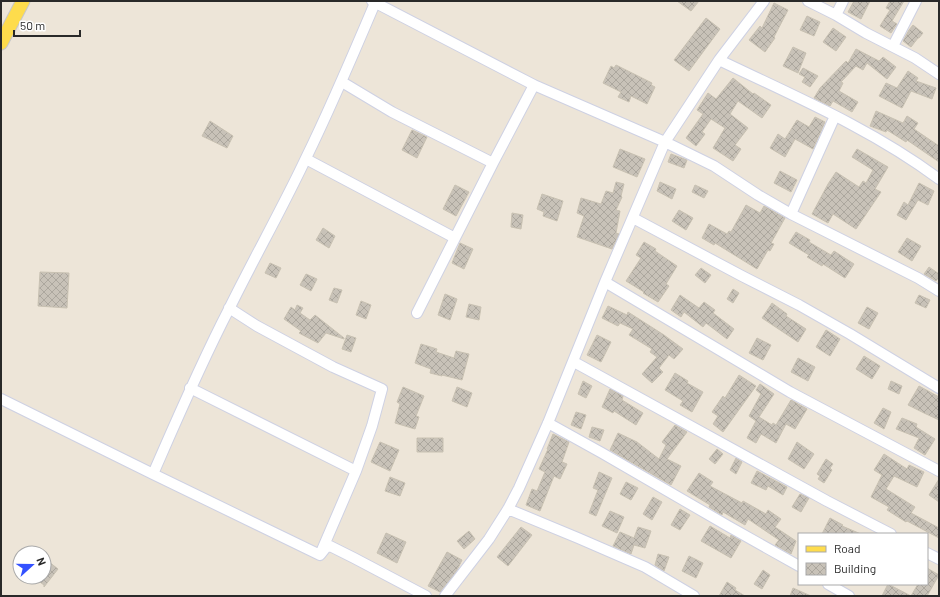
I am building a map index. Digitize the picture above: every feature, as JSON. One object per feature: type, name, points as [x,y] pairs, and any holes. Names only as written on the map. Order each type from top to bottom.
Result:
[{"type":"main road","points":[[1,43],[23,1]]},
{"type":"street","points":[[445,596],[489,539],[519,488],[574,362],[605,282],[665,142],[719,60],[764,1]]},
{"type":"street","points":[[808,1],[915,58],[939,73]]},
{"type":"street","points":[[836,15],[843,1]]},
{"type":"street","points":[[893,46],[916,1]]},
{"type":"street","points":[[153,474],[190,388],[229,308],[306,160],[342,82],[373,2],[534,85],[665,142],[714,166],[758,195],[791,214],[918,278],[939,291]]},
{"type":"street","points":[[719,60],[858,127],[939,179]]},
{"type":"street","points":[[342,82],[392,112],[493,163]]},
{"type":"street","points":[[417,313],[534,85]]},
{"type":"street","points":[[791,214],[835,116]]},
{"type":"street","points":[[306,160],[455,238]]},
{"type":"street","points":[[633,218],[806,309],[939,388]]},
{"type":"street","points":[[605,282],[790,392],[939,471]]},
{"type":"street","points":[[229,308],[258,326],[333,367],[382,389],[372,426],[356,470],[320,555]]},
{"type":"street","points":[[574,362],[827,501],[889,533]]},
{"type":"street","points":[[190,388],[356,470]]},
{"type":"street","points":[[1,399],[320,555]]},
{"type":"street","points":[[548,423],[798,565]]},
{"type":"street","points":[[508,509],[645,567],[694,596]]},
{"type":"street","points":[[320,555],[328,545],[426,596]]},
{"type":"street","points":[[928,554],[939,559]]},
{"type":"street","points":[[830,585],[849,596]]},
{"type":"building","points":[[677,1],[699,1],[691,11]]},
{"type":"building","points":[[854,1],[870,1],[861,19],[848,12]]},
{"type":"building","points":[[890,1],[904,1],[892,21],[897,24],[891,33],[880,26],[890,10],[886,8]]},
{"type":"building","points":[[774,3],[788,10],[774,37],[775,38],[765,52],[749,40],[760,26],[762,28]]},
{"type":"building","points":[[807,16],[820,22],[814,36],[800,30]]},
{"type":"building","points":[[706,18],[720,29],[689,71],[674,60]]},
{"type":"building","points":[[913,25],[923,33],[911,47],[903,41]]},
{"type":"building","points":[[833,28],[846,37],[836,51],[823,42]]},
{"type":"building","points":[[793,47],[806,53],[798,73],[783,66]]},
{"type":"building","points":[[856,49],[879,61],[883,57],[896,67],[887,79],[867,63],[863,70],[856,66],[841,82],[843,83],[839,91],[858,102],[852,112],[833,101],[830,106],[814,98],[820,88],[846,61],[848,63]]},
{"type":"building","points":[[616,65],[652,83],[651,85],[655,87],[647,104],[631,96],[629,102],[618,97],[621,92],[603,83],[611,66],[614,68]]},
{"type":"building","points":[[803,68],[818,76],[810,87],[802,82],[805,77],[799,74]]},
{"type":"building","points":[[908,71],[918,78],[916,81],[936,88],[932,99],[911,91],[902,108],[879,96],[886,83],[897,88]]},
{"type":"building","points":[[733,78],[753,94],[754,93],[771,105],[762,118],[738,101],[730,114],[748,128],[735,145],[741,149],[733,161],[713,148],[725,128],[711,119],[702,132],[705,134],[696,146],[686,138],[703,114],[697,110],[708,93],[716,99]]},
{"type":"building","points":[[876,111],[903,123],[907,116],[918,123],[914,129],[939,146],[939,162],[907,140],[906,142],[887,130],[886,132],[870,126]]},
{"type":"building","points":[[815,117],[825,122],[813,149],[795,139],[785,157],[770,148],[778,134],[785,139],[797,120],[809,127]]},
{"type":"building","points":[[210,121],[233,136],[227,148],[202,136]]},
{"type":"building","points":[[412,130],[427,137],[417,158],[402,150]]},
{"type":"building","points":[[620,149],[645,159],[637,177],[613,167]]},
{"type":"building","points":[[857,149],[888,167],[875,189],[881,192],[856,229],[833,214],[828,223],[812,214],[836,172],[859,187],[863,181],[866,183],[873,170],[852,157]]},
{"type":"building","points":[[671,154],[687,160],[684,168],[668,162]]},
{"type":"building","points":[[780,171],[797,180],[791,192],[774,183]]},
{"type":"building","points":[[616,182],[624,184],[622,197],[616,210],[620,211],[616,233],[619,234],[612,249],[577,237],[584,216],[577,213],[581,198],[601,204],[606,191],[613,193]]},
{"type":"building","points":[[660,182],[676,189],[672,199],[657,191]]},
{"type":"building","points":[[919,183],[934,191],[928,205],[918,200],[906,220],[897,215],[904,202],[908,205]]},
{"type":"building","points":[[455,185],[469,192],[456,216],[443,209]]},
{"type":"building","points":[[695,185],[708,191],[704,198],[692,192]]},
{"type":"building","points":[[542,194],[563,201],[557,221],[543,216],[544,212],[537,209]]},
{"type":"building","points":[[746,205],[760,213],[764,206],[785,218],[771,243],[774,244],[770,251],[768,250],[757,269],[715,243],[714,245],[702,238],[709,224],[727,234],[729,231],[731,232]]},
{"type":"building","points":[[679,210],[693,218],[686,230],[672,221]]},
{"type":"building","points":[[512,213],[523,215],[521,229],[511,227]]},
{"type":"building","points":[[323,228],[335,236],[329,248],[316,240]]},
{"type":"building","points":[[796,232],[810,240],[809,242],[831,255],[834,251],[854,264],[845,278],[823,264],[822,266],[807,257],[809,255],[789,243]]},
{"type":"building","points":[[907,238],[921,246],[912,261],[898,252]]},
{"type":"building","points":[[644,242],[656,249],[655,251],[677,266],[666,284],[669,286],[658,302],[626,281],[641,258],[636,255]]},
{"type":"building","points":[[460,243],[473,249],[464,269],[452,263]]},
{"type":"building","points":[[270,263],[281,268],[276,278],[265,273]]},
{"type":"building","points":[[929,267],[939,274],[936,281],[924,274]]},
{"type":"building","points":[[701,268],[711,275],[705,283],[695,275]]},
{"type":"building","points":[[40,272],[69,273],[67,308],[38,306]]},
{"type":"building","points":[[306,274],[317,279],[311,291],[300,285]]},
{"type":"building","points":[[334,288],[342,290],[337,303],[329,300]]},
{"type":"building","points":[[733,289],[739,293],[733,303],[727,299]]},
{"type":"building","points":[[445,294],[457,299],[450,320],[438,315]]},
{"type":"building","points":[[680,295],[699,308],[704,302],[715,310],[713,313],[734,329],[727,339],[706,323],[703,327],[684,312],[681,317],[671,310]]},
{"type":"building","points":[[919,295],[930,300],[926,308],[915,303]]},
{"type":"building","points":[[361,301],[371,305],[366,319],[356,315]]},
{"type":"building","points":[[772,303],[787,314],[786,316],[806,329],[798,342],[762,318]]},
{"type":"building","points":[[469,304],[481,307],[479,320],[466,317]]},
{"type":"building","points":[[297,305],[303,308],[300,313],[310,320],[315,315],[344,339],[326,333],[318,343],[299,333],[301,331],[284,319],[291,307],[295,310]]},
{"type":"building","points":[[608,306],[627,315],[628,312],[683,349],[674,359],[669,355],[659,368],[663,372],[652,383],[642,374],[657,357],[650,352],[652,349],[629,335],[633,329],[620,323],[618,326],[602,318]]},
{"type":"building","points":[[867,307],[878,313],[869,329],[858,323]]},
{"type":"building","points":[[826,330],[840,339],[830,356],[816,347]]},
{"type":"building","points":[[347,335],[356,338],[351,352],[342,349]]},
{"type":"building","points":[[597,335],[611,342],[601,362],[587,355]]},
{"type":"building","points":[[757,338],[771,345],[763,360],[749,353]]},
{"type":"building","points":[[421,344],[437,349],[436,352],[454,358],[456,351],[469,354],[462,380],[430,373],[431,369],[415,363]]},
{"type":"building","points":[[864,356],[880,366],[872,379],[856,369]]},
{"type":"building","points":[[798,358],[815,367],[808,381],[791,372]]},
{"type":"building","points":[[675,373],[688,381],[687,383],[703,392],[692,412],[680,405],[683,401],[665,390]]},
{"type":"building","points":[[739,375],[756,386],[723,432],[713,424],[718,416],[712,412],[723,396],[725,398]]},
{"type":"building","points":[[583,381],[592,386],[586,398],[578,394]]},
{"type":"building","points":[[891,381],[902,386],[899,394],[888,389]]},
{"type":"building","points":[[760,384],[774,394],[759,417],[772,425],[773,423],[776,425],[791,400],[807,409],[795,429],[786,424],[776,443],[761,434],[756,443],[747,438],[756,421],[749,416],[761,394],[756,390]]},
{"type":"building","points":[[919,386],[939,397],[939,420],[908,405]]},
{"type":"building","points":[[403,387],[424,396],[416,416],[419,417],[415,429],[395,423],[400,404],[397,402]]},
{"type":"building","points":[[457,387],[472,393],[467,407],[452,401]]},
{"type":"building","points":[[610,389],[623,396],[622,400],[643,413],[636,425],[614,411],[613,413],[602,407]]},
{"type":"building","points":[[883,408],[891,412],[884,429],[874,423]]},
{"type":"building","points":[[576,412],[586,415],[581,429],[571,425]]},
{"type":"building","points":[[902,418],[917,424],[916,427],[935,439],[925,455],[914,448],[919,438],[896,429]]},
{"type":"building","points":[[675,425],[687,432],[667,459],[681,466],[671,485],[610,450],[618,433],[637,442],[659,459],[666,445],[662,442]]},
{"type":"building","points":[[592,427],[604,430],[600,441],[589,437]]},
{"type":"building","points":[[553,434],[569,442],[562,462],[567,464],[560,479],[554,476],[540,511],[526,505],[532,489],[537,491],[545,472],[539,469]]},
{"type":"building","points":[[417,438],[443,438],[443,452],[417,452]]},
{"type":"building","points":[[380,442],[399,450],[390,471],[371,462]]},
{"type":"building","points":[[797,442],[814,454],[804,469],[788,459]]},
{"type":"building","points":[[717,449],[723,454],[715,464],[709,459]]},
{"type":"building","points":[[884,454],[907,469],[909,465],[924,472],[917,487],[894,476],[886,489],[915,507],[911,513],[939,528],[939,538],[907,521],[906,522],[887,510],[889,507],[871,497],[882,475],[874,470]]},
{"type":"building","points":[[736,458],[742,462],[736,474],[730,470]]},
{"type":"building","points":[[826,459],[833,464],[830,468],[832,470],[824,483],[818,479],[820,476],[817,474]]},
{"type":"building","points":[[757,471],[787,487],[783,495],[768,486],[766,490],[751,483]]},
{"type":"building","points":[[599,472],[612,478],[596,516],[589,513],[598,490],[593,488]]},
{"type":"building","points":[[699,473],[713,482],[710,486],[742,503],[743,501],[766,514],[768,510],[781,519],[775,527],[796,541],[791,554],[775,545],[779,540],[748,519],[745,525],[723,512],[722,515],[709,507],[710,505],[687,491]]},
{"type":"building","points":[[390,477],[405,483],[400,496],[385,491]]},
{"type":"building","points":[[939,479],[939,502],[929,495]]},
{"type":"building","points":[[626,482],[638,488],[631,500],[620,494]]},
{"type":"building","points":[[800,494],[809,498],[801,512],[792,507]]},
{"type":"building","points":[[653,497],[662,502],[652,520],[643,514]]},
{"type":"building","points":[[680,509],[690,515],[680,530],[671,525]]},
{"type":"building","points":[[610,511],[624,517],[617,533],[602,526]]},
{"type":"building","points":[[830,518],[843,525],[842,526],[859,533],[822,533]]},
{"type":"building","points":[[710,526],[730,538],[731,535],[741,541],[731,558],[701,541]]},
{"type":"building","points":[[521,527],[532,535],[508,566],[497,557]]},
{"type":"building","points":[[638,527],[651,531],[645,548],[634,545],[631,554],[613,546],[620,532],[634,538]]},
{"type":"building","points":[[469,531],[475,539],[464,549],[457,541]]},
{"type":"building","points":[[386,533],[406,542],[397,563],[377,553]]},
{"type":"building","points":[[447,552],[462,560],[456,572],[440,592],[428,586]]},
{"type":"building","points":[[658,554],[669,557],[664,571],[655,565]]},
{"type":"building","points":[[689,556],[703,563],[696,578],[682,571]]},
{"type":"building","points":[[52,564],[58,569],[52,577]]},
{"type":"building","points":[[928,569],[939,575],[927,596],[911,596],[917,585],[928,585]]},
{"type":"building","points":[[763,570],[770,575],[762,589],[754,584]]},
{"type":"building","points":[[727,582],[736,588],[735,590],[745,596],[719,596]]},
{"type":"building","points":[[888,585],[890,585],[911,596],[882,596]]},
{"type":"building","points":[[793,588],[811,596],[790,596]]}]
